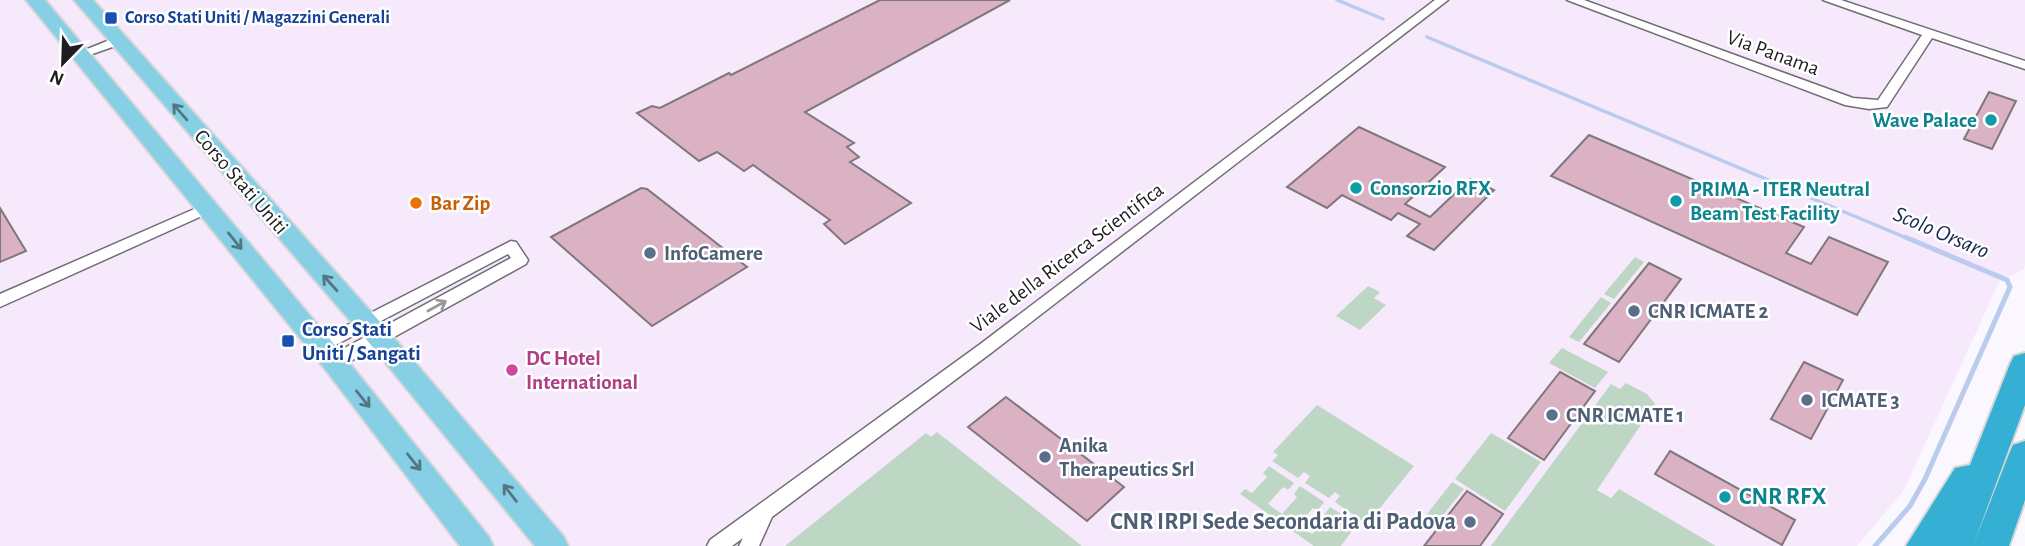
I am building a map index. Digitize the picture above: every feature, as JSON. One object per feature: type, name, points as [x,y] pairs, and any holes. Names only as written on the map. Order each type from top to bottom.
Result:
[{"type":"highway","points":[[1955,546],[2025,364]]},
{"type":"highway","points":[[1924,546],[1981,453],[2001,426]]},
{"type":"highway","points":[[1991,546],[2021,467]]},
{"type":"highway","points":[[2009,546],[2021,467]]},
{"type":"main road","name":"Corso Stati Uniti","points":[[35,0],[327,354],[478,546]]},
{"type":"main road","name":"Corso Stati Uniti","points":[[83,0],[488,464],[553,546]]},
{"type":"street","name":"Viale della Ricerca Scientifica","points":[[717,546],[974,358],[1441,0]]},
{"type":"street","name":"Via Panama","points":[[1573,0],[1850,102],[1869,105],[1882,103],[1929,33]]},
{"type":"street","points":[[1829,0],[2025,65]]},
{"type":"street","points":[[81,54],[117,41]]},
{"type":"street","name":"Corso Stati Uniti","points":[[0,301],[208,208]]},
{"type":"street","points":[[327,354],[520,260],[511,246],[372,330]]},
{"type":"street","points":[[749,546],[765,510]]},
{"type":"shaded area","points":[[0,0],[2025,0],[2025,263],[2024,269],[1999,282],[1904,490],[1857,546],[0,546]]},
{"type":"green space","points":[[1635,257],[1644,262],[1614,299],[1604,294]]},
{"type":"green space","points":[[1368,286],[1380,292],[1374,298],[1386,305],[1360,330],[1336,316]]},
{"type":"green space","points":[[1601,297],[1611,303],[1579,342],[1569,337]]},
{"type":"green space","points":[[1562,348],[1608,372],[1595,388],[1549,363]]},
{"type":"green space","points":[[1626,383],[1647,394],[1655,404],[1597,490],[1611,498],[1619,489],[1716,546],[1491,546],[1611,384],[1620,389]]},
{"type":"green space","points":[[1317,405],[1414,466],[1367,524],[1335,502],[1340,496],[1335,492],[1329,498],[1305,483],[1310,476],[1304,472],[1298,478],[1272,461],[1278,455],[1273,452]]},
{"type":"green space","points":[[937,432],[1082,546],[785,546],[926,433],[931,437]]},
{"type":"green space","points":[[1491,433],[1541,462],[1505,511],[1455,479]]},
{"type":"green space","points":[[1269,466],[1294,483],[1288,490],[1283,487],[1268,504],[1282,514],[1297,497],[1294,494],[1300,486],[1324,502],[1318,510],[1313,508],[1298,525],[1312,534],[1327,518],[1324,515],[1330,507],[1357,524],[1341,546],[1314,546],[1240,494],[1245,489],[1252,493],[1267,477],[1263,473]]},
{"type":"green space","points":[[1452,482],[1464,489],[1435,525],[1424,518]]},
{"type":"building","points":[[880,0],[1010,0],[805,112],[854,143],[847,147],[859,157],[850,162],[911,203],[845,244],[824,224],[830,220],[753,165],[744,171],[717,152],[699,161],[637,113],[652,106],[660,108],[729,73],[731,75]]},
{"type":"building","name":"Wave Palace","points":[[1989,92],[2016,101],[1992,149],[1964,139]]},
{"type":"building","name":"Consorzio RFX","points":[[1359,127],[1445,167],[1405,204],[1430,217],[1470,179],[1494,190],[1434,250],[1407,236],[1420,224],[1398,213],[1391,220],[1342,195],[1327,208],[1287,187]]},
{"type":"building","name":"PRIMA - ITER Neutral Beam Test Facility","points":[[1589,135],[1804,227],[1786,253],[1811,264],[1829,237],[1888,262],[1857,315],[1551,176]]},
{"type":"building","name":"InfoCamere","points":[[641,188],[647,189],[747,267],[652,326],[551,237]]},
{"type":"building","points":[[0,208],[26,251],[0,262]]},
{"type":"building","name":"CNR ICMATE 2","points":[[1649,263],[1681,279],[1619,362],[1584,344]]},
{"type":"building","name":"ICMATE 3","points":[[1804,362],[1843,380],[1811,439],[1771,419]]},
{"type":"building","name":"CNR ICMATE 1","points":[[1560,372],[1595,391],[1544,460],[1508,438]]},
{"type":"building","name":"Anika Therapeutics Srl","points":[[1006,397],[1124,487],[1087,521],[968,427]]},
{"type":"building","name":"CNR RFX","points":[[1670,451],[1795,520],[1782,545],[1655,474]]},
{"type":"building","name":"CNR IRPI Sede Secondaria di Padova","points":[[1467,491],[1503,514],[1480,546],[1424,546]]},
{"type":"waterway","name":"Scolo Orsaro","points":[[1337,0],[1383,19]]},
{"type":"waterway","name":"Scolo Orsaro","points":[[1427,37],[1909,239]]},
{"type":"waterway","name":"Scolo Orsaro","points":[[1875,546],[1910,506],[1925,479],[2010,287],[2007,280],[1905,237]]},
{"type":"place","name":"Corso Stati Uniti / Magazzini Generali","points":[[111,18]]},
{"type":"place","name":"Wave Palace","points":[[1991,120]]},
{"type":"place","name":"Consorzio RFX","points":[[1356,188]]},
{"type":"place","name":"PRIMA - ITER Neutral Beam Test Facility","points":[[1676,201]]},
{"type":"place","name":"Bar Zip","points":[[416,203]]},
{"type":"place","name":"InfoCamere","points":[[650,253]]},
{"type":"place","name":"CNR ICMATE 2","points":[[1634,311]]},
{"type":"place","name":"Corso Stati Uniti / Sangati","points":[[288,341]]},
{"type":"place","name":"DC Hotel International","points":[[512,370]]},
{"type":"place","name":"ICMATE 3","points":[[1807,400]]},
{"type":"place","name":"CNR ICMATE 1","points":[[1552,415]]},
{"type":"place","name":"Anika Therapeutics Srl","points":[[1045,457]]},
{"type":"place","name":"CNR RFX","points":[[1725,497]]},
{"type":"place","name":"CNR IRPI Sede Secondaria di Padova","points":[[1470,522]]}]
